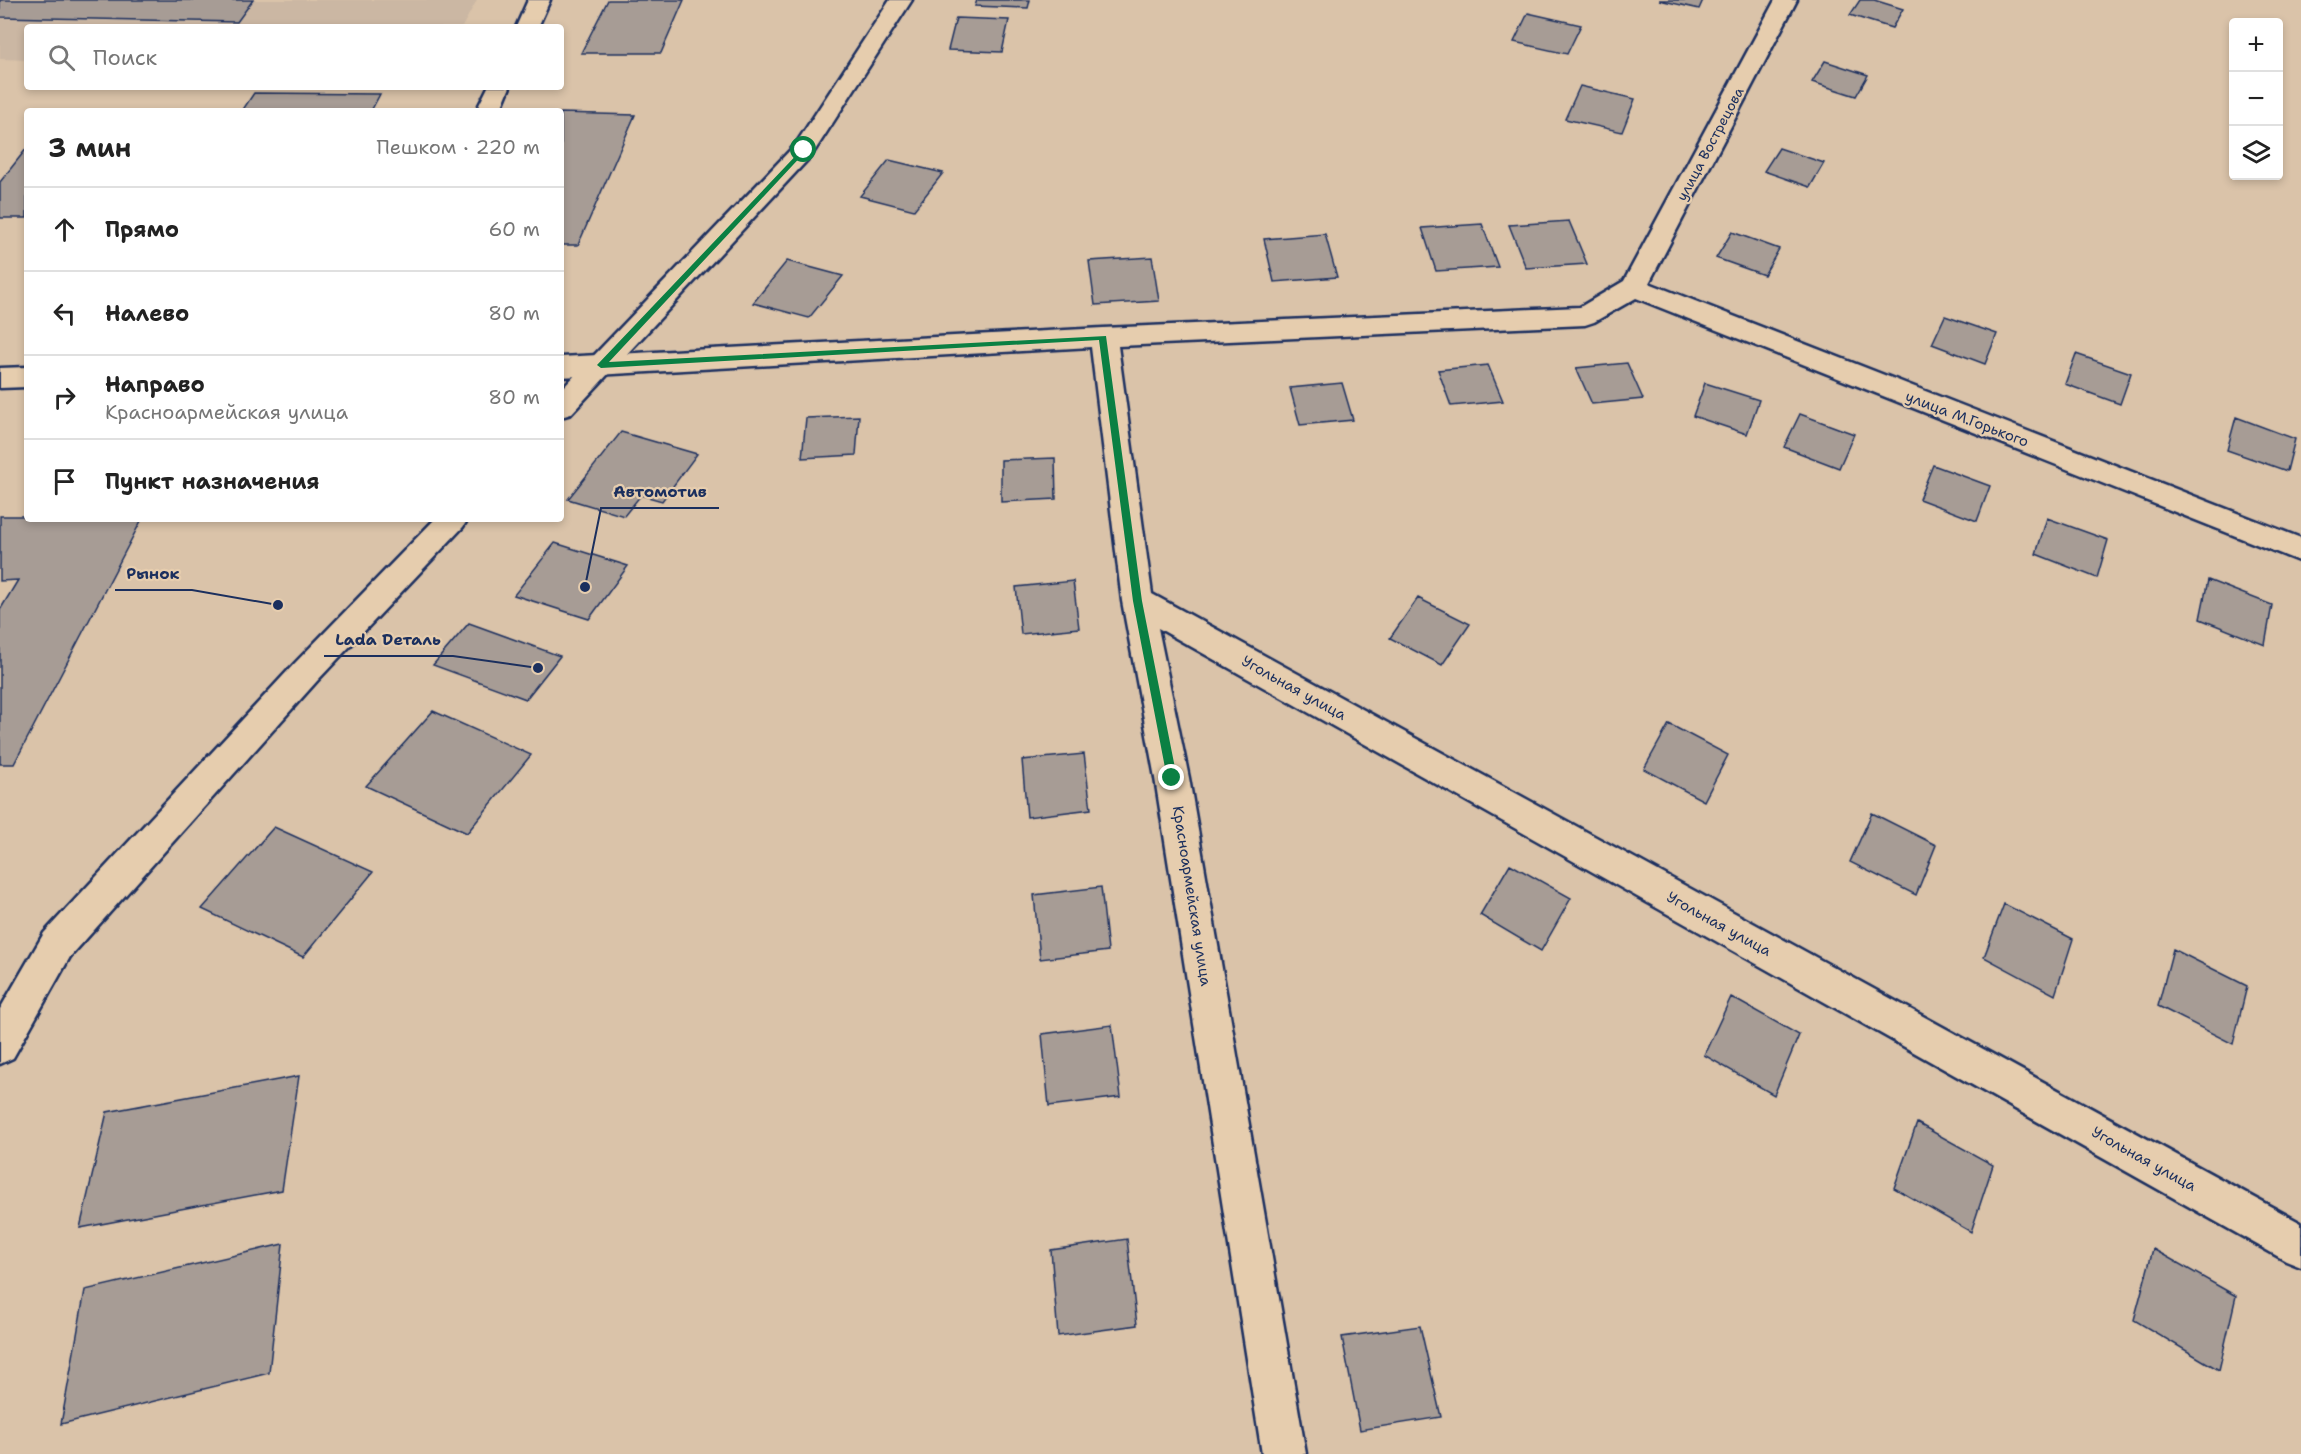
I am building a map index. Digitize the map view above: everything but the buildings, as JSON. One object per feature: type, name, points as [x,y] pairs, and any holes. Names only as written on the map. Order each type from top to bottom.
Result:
[{"type":"street","points":[[528,24],[540,0]]},
{"type":"street","points":[[564,404],[804,150],[901,0]]},
{"type":"street","name":"улица Вострецова","points":[[1634,287],[1786,0]]},
{"type":"street","points":[[489,108],[498,90]]},
{"type":"street","points":[[564,367],[1103,338],[1585,316],[1634,287]]},
{"type":"street","name":"улица М.Горького","points":[[1634,287],[2301,550]]},
{"type":"street","name":"Красноармейская улица","points":[[1103,338],[1137,601],[1172,778],[1284,1454]]},
{"type":"street","points":[[0,378],[24,377]]},
{"type":"street","points":[[0,1046],[57,945],[306,672],[450,522]]},
{"type":"street","name":"Угольная улица","points":[[1137,601],[2301,1246]]},
{"type":"shaded area","points":[[0,0],[477,0],[464,24],[24,24],[24,60],[0,59]]},
{"type":"place","name":"Автомотив","points":[[585,587]]},
{"type":"place","name":"Рынок","points":[[278,605]]},
{"type":"place","name":"Lada Dеталь","points":[[538,668]]},
{"type":"route","points":[[804,150],[601,365],[1103,338],[1137,601],[1172,778]]}]
